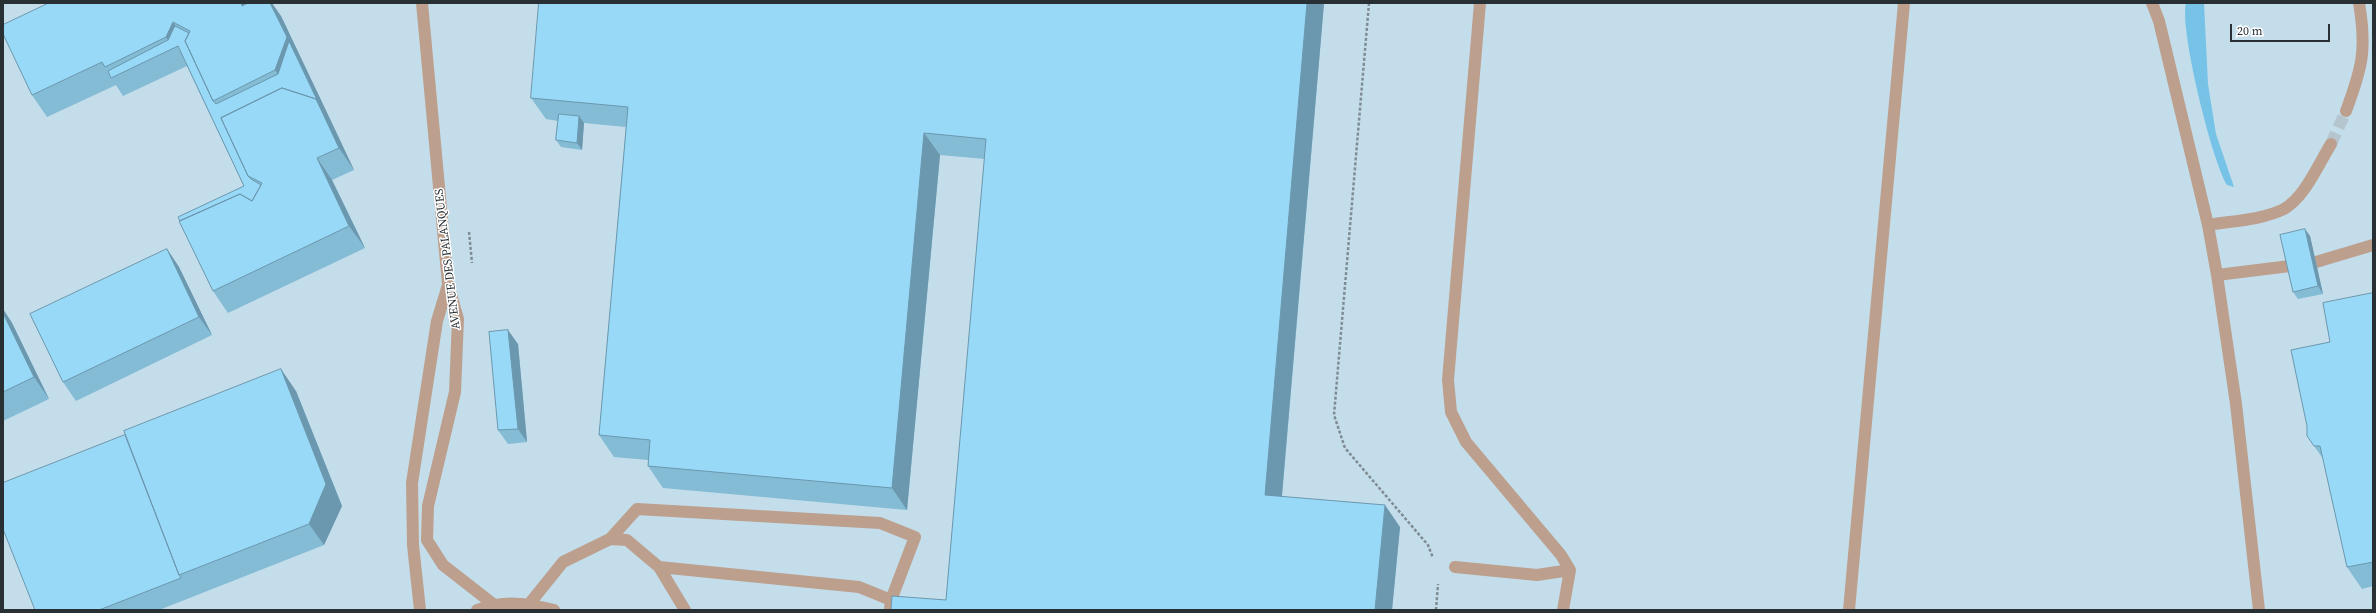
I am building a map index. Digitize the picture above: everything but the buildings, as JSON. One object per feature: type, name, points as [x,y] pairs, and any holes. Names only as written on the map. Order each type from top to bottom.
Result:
[{"type":"street","name":"AVENUE DES PALANQUES","points":[[422,3],[448,284],[458,319],[455,392],[428,506],[427,540],[443,565],[493,604]]},
{"type":"street","points":[[1480,3],[1448,380],[1451,412],[1466,442],[1561,555],[1570,570],[1563,610]]},
{"type":"street","points":[[1849,610],[1904,3]]},
{"type":"street","points":[[2152,3],[2158,21],[2208,225],[2217,275],[2236,404],[2259,610]]},
{"type":"street","points":[[2346,112],[2360,72],[2364,34],[2359,3]]},
{"type":"street","points":[[2208,225],[2264,215],[2284,208],[2300,194],[2331,144]]},
{"type":"street","points":[[2316,262],[2373,245]]},
{"type":"street","points":[[2217,275],[2290,266]]},
{"type":"street","points":[[420,610],[413,545],[412,483],[437,321],[448,284]]},
{"type":"street","points":[[530,603],[563,562],[610,539],[637,508],[880,524],[915,537],[890,605],[859,587],[659,567]]},
{"type":"street","points":[[610,539],[627,540],[659,567],[685,610]]},
{"type":"street","points":[[1455,567],[1537,576],[1570,570]]},
{"type":"street","points":[[477,610],[493,604],[530,603],[554,610]]},
{"type":"path","points":[[1369,3],[1334,415],[1345,448],[1428,545],[1435,564]]},
{"type":"path","points":[[1436,610],[1438,583]]},
{"type":"shaded area","points":[[3,3],[2373,3],[2373,610],[3,610]]},
{"type":"shaded area","points":[[2186,3],[2204,3],[2208,84],[2216,134],[2234,187],[2227,185],[2221,171],[2213,150],[2198,94],[2187,39],[2185,17]]},
{"type":"tunnel","points":[[2331,144],[2346,111]]}]
